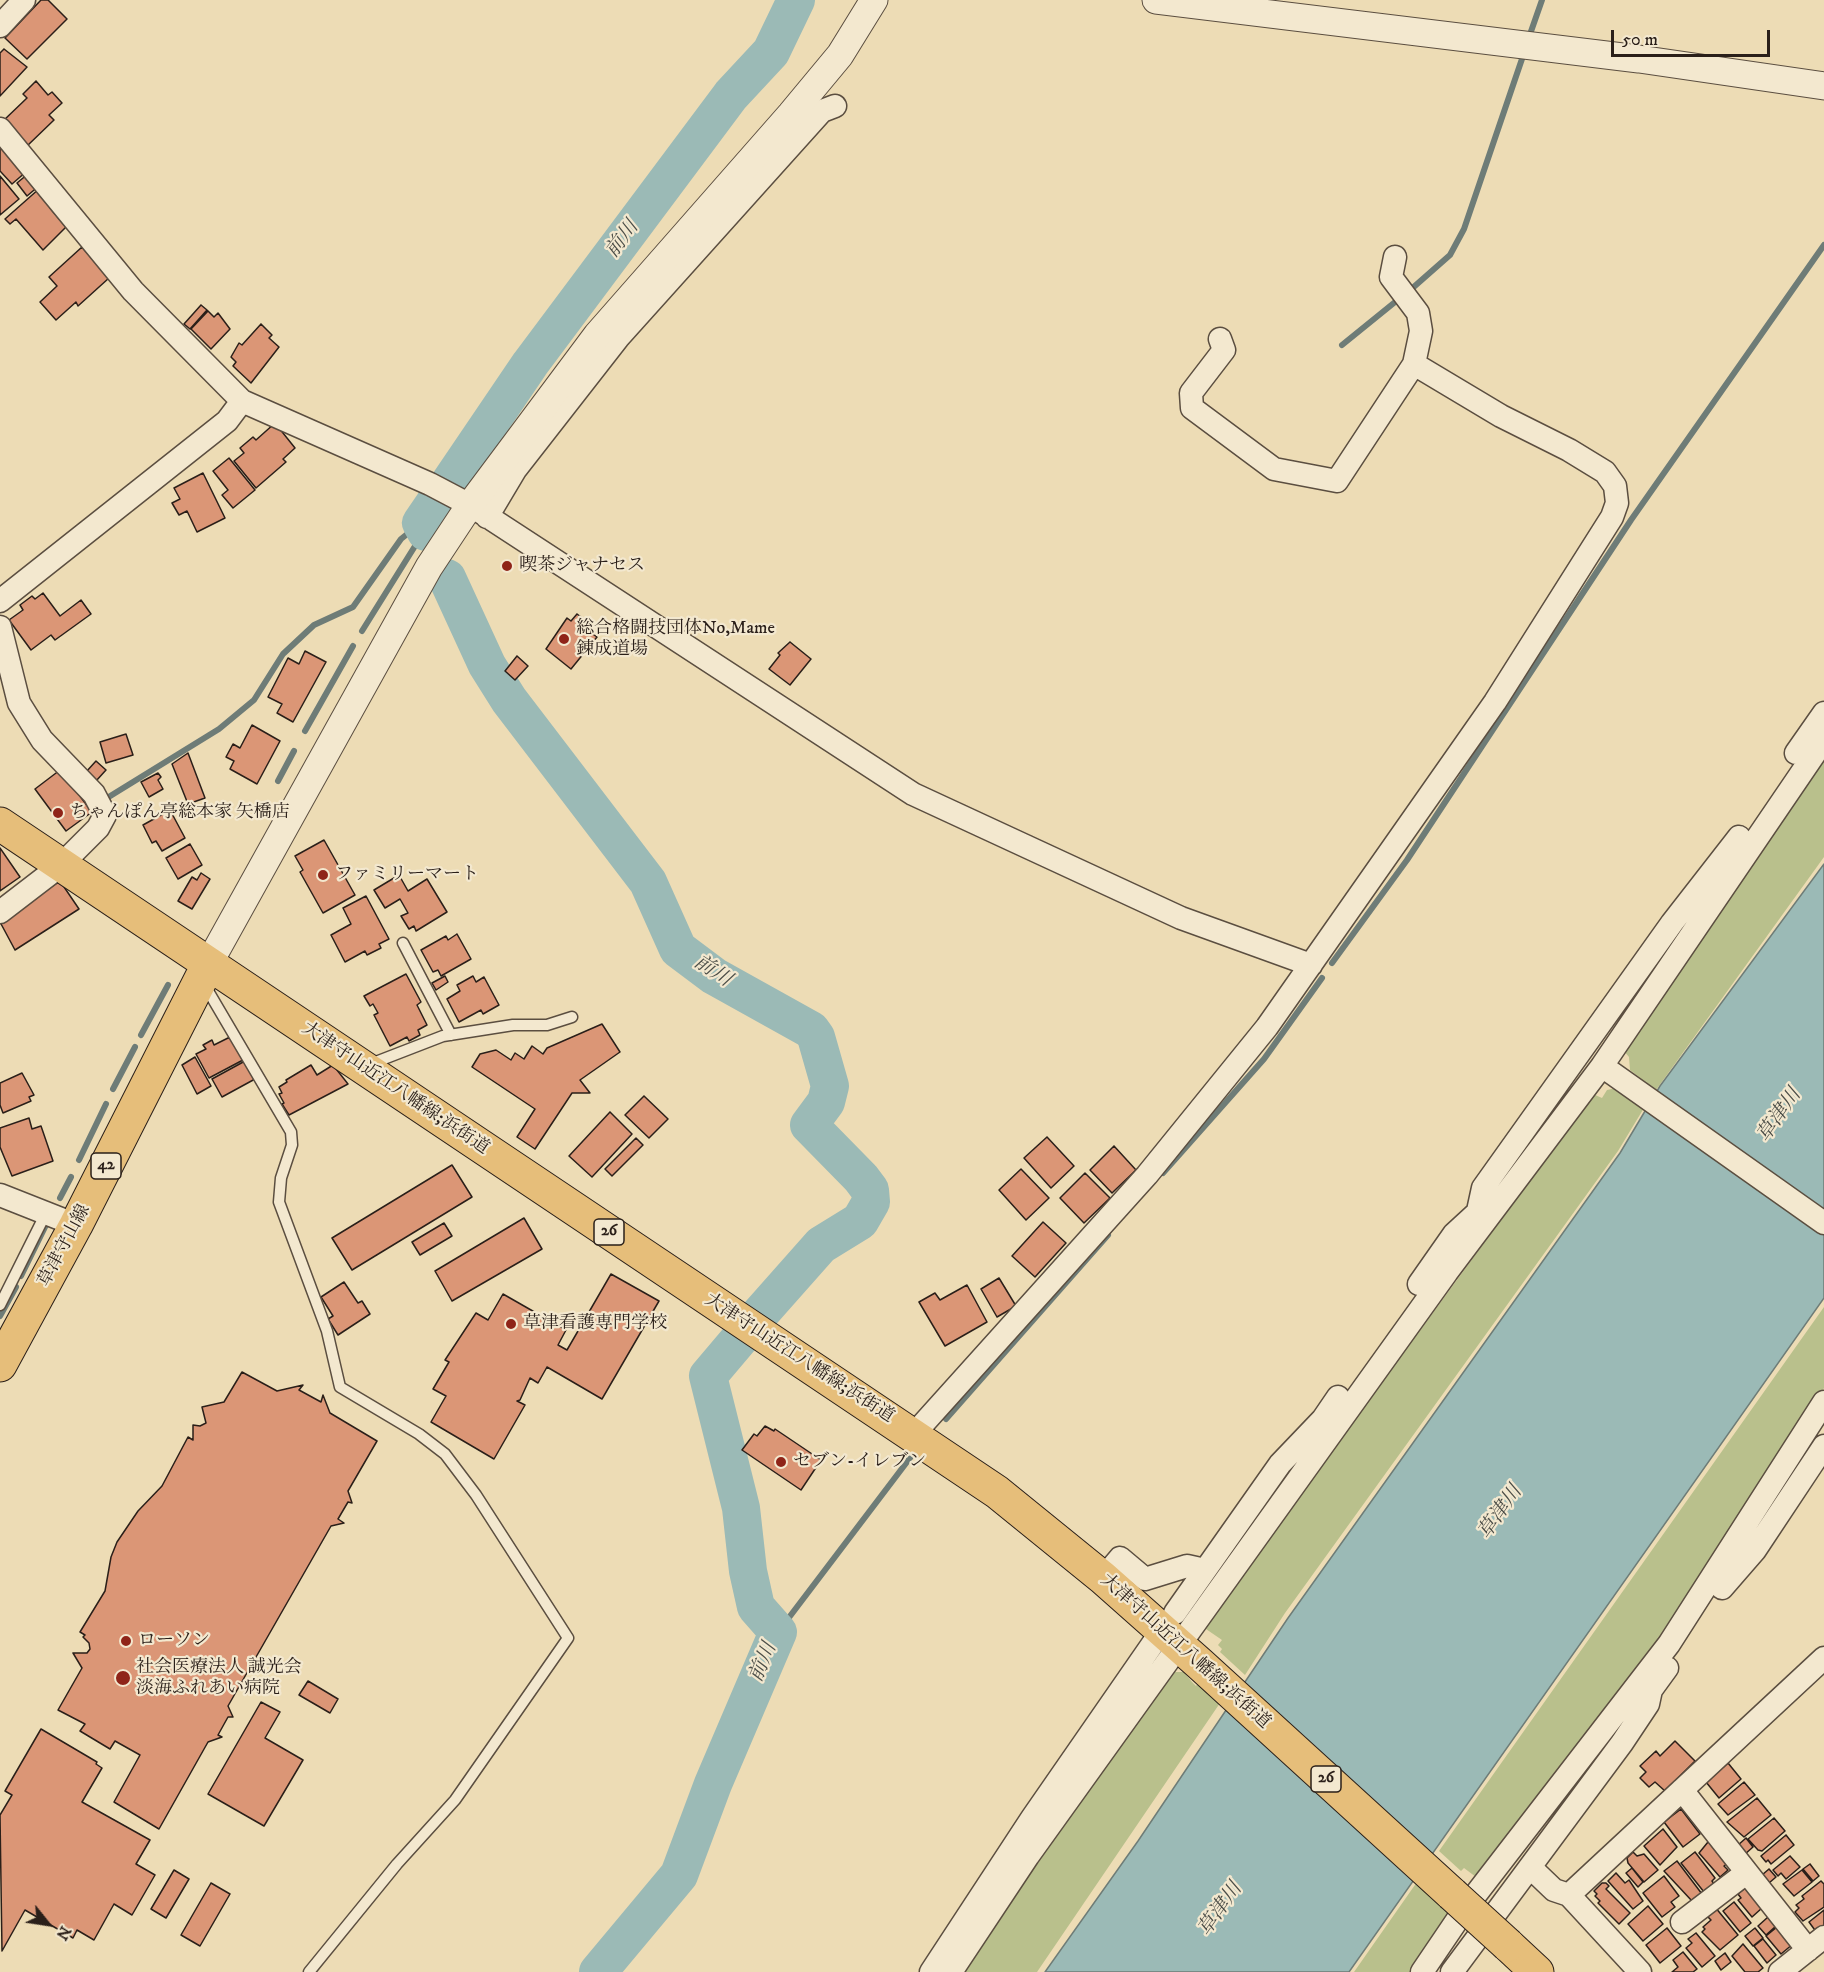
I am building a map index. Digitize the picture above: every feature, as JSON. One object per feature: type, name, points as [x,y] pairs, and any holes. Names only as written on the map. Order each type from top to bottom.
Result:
[{"type":"main road","name":"大津守山近江八幡線;浜街道","points":[[0,824],[205,972],[362,1068],[915,1434],[997,1492],[1103,1578],[1464,1918],[1508,1946],[1537,1972]]},
{"type":"main road","name":"草津守山線","points":[[0,1365],[76,1225],[205,972]]},
{"type":"street","points":[[0,26],[24,0]]},
{"type":"street","points":[[205,972],[429,567],[453,530],[597,335],[840,55],[874,0]]},
{"type":"street","points":[[1156,0],[1627,58],[1824,86]]},
{"type":"street","points":[[471,507],[514,470],[618,338],[822,111],[835,106]]},
{"type":"street","points":[[0,129],[133,291],[242,401],[430,484],[471,507],[913,794],[1181,918],[1311,965]]},
{"type":"street","points":[[1220,339],[1224,350],[1191,393],[1192,408],[1274,469],[1337,482],[1414,364],[1421,331],[1418,313],[1391,277],[1395,257]]},
{"type":"street","points":[[915,1434],[1147,1175],[1267,1027],[1496,702],[1612,517],[1617,503],[1615,486],[1605,472],[1569,450],[1501,416],[1414,364]]},
{"type":"street","points":[[0,601],[227,421],[242,401]]},
{"type":"street","points":[[0,627],[19,703],[42,740],[94,794],[105,815],[98,828],[60,866],[0,912]]},
{"type":"street","points":[[1483,1214],[1483,1188],[1672,922],[1724,859],[1824,713]]},
{"type":"street","points":[[931,1972],[1028,1856],[1178,1651],[1483,1214],[1602,1066],[1824,740]]},
{"type":"street","points":[[1602,1066],[1824,1223]]},
{"type":"street","points":[[0,1195],[76,1225]]},
{"type":"street","points":[[1175,1613],[1280,1464],[1323,1419],[1454,1234],[1483,1214]]},
{"type":"street","points":[[1452,1972],[1531,1868],[1642,1714],[1648,1704],[1650,1684],[1706,1587],[1824,1402]]},
{"type":"street","points":[[1722,1588],[1745,1546],[1824,1422]]},
{"type":"street","points":[[1422,1972],[1464,1918],[1496,1887],[1722,1588],[1755,1550],[1824,1446]]},
{"type":"street","points":[[1103,1578],[1120,1558],[1145,1579],[1187,1566],[1205,1570]]},
{"type":"street","points":[[1569,1895],[1824,1658]]},
{"type":"street","points":[[1682,1790],[1746,1873],[1816,1944],[1780,1972]]},
{"type":"street","points":[[1531,1868],[1554,1890],[1569,1895],[1641,1972]]},
{"type":"street","points":[[1682,1922],[1746,1873]]},
{"type":"street","points":[[1433,1972],[1464,1918]]},
{"type":"street","points":[[951,1972],[972,1925]]},
{"type":"lane","points":[[403,943],[451,1035]]},
{"type":"lane","points":[[205,972],[291,1132],[292,1145],[281,1178],[279,1202],[327,1331],[340,1387],[419,1434],[445,1454],[476,1495],[568,1638],[455,1800],[397,1864],[309,1972]]},
{"type":"lane","points":[[362,1068],[451,1035],[513,1025],[547,1025],[572,1017]]},
{"type":"lane","points":[[0,1305],[46,1213]]},
{"type":"green space","points":[[1824,756],[1824,857],[1656,1090],[1630,1070],[1629,1057],[1624,1051]]},
{"type":"green space","points":[[1616,1088],[1644,1108],[1618,1151],[1285,1613],[1245,1675],[1220,1652],[1222,1649],[1218,1645],[1222,1640],[1203,1627],[1593,1094],[1602,1098],[1607,1090]]},
{"type":"green space","points":[[1824,1307],[1824,1388],[1754,1499],[1681,1610],[1480,1880],[1464,1868],[1461,1871],[1439,1851]]},
{"type":"green space","points":[[1174,1672],[1184,1672],[1196,1686],[1198,1683],[1220,1703],[1037,1972],[965,1972],[1025,1881]]},
{"type":"green space","points":[[1417,1882],[1448,1912],[1449,1917],[1412,1972],[1354,1972]]},
{"type":"water","name":"草津川","points":[[1824,864],[1824,1298],[1349,1972],[1045,1972],[1138,1841],[1288,1618],[1620,1153],[1660,1086]]},
{"type":"building","points":[[41,0],[48,0],[67,19],[27,59],[5,38]]},
{"type":"building","points":[[4,49],[27,67],[0,96],[0,53]]},
{"type":"building","points":[[36,81],[48,95],[52,92],[62,103],[49,115],[54,120],[27,146],[3,121],[27,98],[23,94]]},
{"type":"building","points":[[0,146],[27,171],[12,184],[0,171]]},
{"type":"building","points":[[29,173],[40,185],[27,196],[17,183]]},
{"type":"building","points":[[0,176],[19,199],[0,215]]},
{"type":"building","points":[[40,188],[54,204],[50,208],[66,227],[43,250],[16,219],[10,224],[5,219]]},
{"type":"building","points":[[82,247],[109,278],[78,306],[76,302],[56,320],[40,302],[57,286],[49,277]]},
{"type":"building","points":[[201,305],[207,310],[190,329],[184,324]]},
{"type":"building","points":[[208,311],[214,317],[218,313],[230,329],[211,349],[191,329]]},
{"type":"building","points":[[261,324],[272,335],[269,338],[279,347],[251,383],[233,366],[236,362],[231,357],[239,343],[242,345]]},
{"type":"building","points":[[275,423],[295,448],[283,459],[286,462],[256,488],[234,461],[244,453],[240,448],[253,437],[256,440]]},
{"type":"building","points":[[229,458],[255,490],[233,508],[222,495],[228,490],[213,471]]},
{"type":"building","points":[[203,473],[225,518],[197,532],[187,511],[179,515],[172,503],[180,499],[174,488]]},
{"type":"building","points":[[43,593],[60,616],[81,600],[91,614],[55,640],[51,635],[31,650],[9,620],[23,610],[20,605],[32,596],[35,599]]},
{"type":"building","points":[[577,614],[594,627],[590,632],[597,637],[571,669],[546,649],[567,618],[571,621]]},
{"type":"building","points":[[790,642],[811,659],[790,685],[769,669],[780,655],[778,653]]},
{"type":"building","points":[[305,651],[326,662],[293,722],[277,713],[282,704],[268,697],[288,658],[299,664]]},
{"type":"building","points":[[517,656],[528,666],[515,680],[505,671]]},
{"type":"building","points":[[252,725],[280,741],[257,784],[230,769],[234,761],[226,757],[233,744],[240,748]]},
{"type":"building","points":[[126,734],[133,755],[106,763],[100,742]]},
{"type":"building","points":[[188,753],[205,798],[188,804],[172,764]]},
{"type":"building","points":[[96,761],[106,770],[96,781],[86,772]]},
{"type":"building","points":[[60,770],[92,812],[66,831],[35,789]]},
{"type":"building","points":[[158,773],[161,777],[158,780],[163,789],[149,797],[141,782]]},
{"type":"building","points":[[170,810],[185,838],[162,851],[156,841],[152,843],[143,825]]},
{"type":"building","points":[[324,840],[355,895],[323,913],[300,872],[303,870],[295,856]]},
{"type":"building","points":[[190,844],[202,865],[178,879],[166,858]]},
{"type":"building","points":[[0,848],[20,877],[0,891]]},
{"type":"building","points":[[201,873],[210,879],[192,909],[178,901],[192,877],[197,880]]},
{"type":"building","points":[[399,875],[408,891],[427,879],[447,912],[416,931],[414,926],[409,929],[401,916],[408,913],[400,899],[385,908],[374,890]]},
{"type":"building","points":[[60,881],[79,909],[15,950],[0,922]]},
{"type":"building","points":[[366,896],[389,939],[379,944],[381,948],[367,955],[365,951],[345,962],[331,935],[351,924],[343,908]]},
{"type":"building","points":[[457,934],[471,959],[441,976],[438,970],[433,972],[421,950],[446,936],[448,940]]},
{"type":"building","points":[[406,974],[421,1002],[417,1005],[427,1025],[418,1030],[420,1035],[409,1041],[407,1037],[390,1046],[374,1015],[378,1013],[373,1004],[370,1006],[364,996]]},
{"type":"building","points":[[445,976],[448,982],[436,990],[432,983]]},
{"type":"building","points":[[473,976],[476,982],[484,977],[499,1005],[483,1014],[481,1010],[459,1022],[447,999],[460,991],[457,985]]},
{"type":"building","points":[[602,1024],[620,1052],[580,1080],[590,1093],[572,1093],[535,1149],[517,1137],[535,1109],[472,1067],[480,1054],[496,1050],[511,1060],[515,1053],[524,1059],[532,1046],[543,1054],[547,1048]]},
{"type":"building","points":[[230,1037],[243,1060],[209,1078],[196,1054],[206,1049],[203,1045],[212,1040],[214,1045]]},
{"type":"building","points":[[195,1057],[211,1086],[197,1094],[182,1065]]},
{"type":"building","points":[[245,1061],[255,1079],[222,1097],[212,1079]]},
{"type":"building","points":[[311,1065],[317,1075],[333,1065],[348,1084],[289,1115],[282,1104],[284,1103],[279,1094],[282,1093],[279,1087],[287,1082],[286,1080]]},
{"type":"building","points":[[22,1073],[34,1095],[29,1097],[31,1101],[3,1113],[0,1105],[0,1083]]},
{"type":"building","points":[[644,1096],[668,1119],[649,1138],[625,1115]]},
{"type":"building","points":[[610,1112],[632,1134],[592,1177],[569,1156]]},
{"type":"building","points":[[29,1118],[32,1129],[41,1126],[53,1161],[12,1176],[0,1147],[0,1128]]},
{"type":"building","points":[[1047,1137],[1074,1166],[1051,1188],[1024,1158]]},
{"type":"building","points":[[636,1138],[643,1145],[612,1176],[605,1169]]},
{"type":"building","points":[[1114,1146],[1136,1170],[1112,1193],[1090,1170]]},
{"type":"building","points":[[452,1165],[472,1197],[352,1270],[332,1238]]},
{"type":"building","points":[[1021,1169],[1049,1198],[1026,1220],[999,1190]]},
{"type":"building","points":[[1085,1173],[1110,1198],[1084,1223],[1060,1198]]},
{"type":"building","points":[[524,1218],[542,1249],[452,1301],[435,1271]]},
{"type":"building","points":[[1043,1222],[1066,1243],[1035,1277],[1012,1256]]},
{"type":"building","points":[[444,1223],[452,1236],[420,1255],[412,1242]]},
{"type":"building","points":[[611,1274],[659,1301],[602,1399],[547,1367],[538,1383],[530,1378],[520,1400],[517,1401],[525,1405],[494,1459],[431,1422],[446,1396],[433,1389],[449,1362],[445,1360],[476,1313],[488,1320],[503,1294],[566,1330],[558,1345],[567,1350]]},
{"type":"building","points":[[999,1278],[1016,1306],[997,1317],[981,1289]]},
{"type":"building","points":[[344,1282],[358,1303],[362,1301],[370,1314],[338,1335],[328,1319],[333,1316],[321,1297]]},
{"type":"building","points":[[967,1285],[987,1322],[945,1346],[919,1302],[935,1293],[940,1300]]},
{"type":"building","points":[[242,1372],[277,1391],[303,1385],[299,1390],[321,1402],[323,1395],[330,1413],[377,1441],[348,1491],[352,1503],[348,1502],[338,1519],[344,1523],[331,1526],[228,1706],[233,1717],[228,1717],[218,1735],[222,1737],[208,1742],[159,1829],[114,1802],[140,1755],[115,1741],[110,1749],[80,1731],[85,1724],[58,1710],[82,1668],[73,1653],[87,1653],[90,1649],[89,1643],[83,1637],[85,1635],[80,1632],[105,1591],[111,1557],[117,1542],[138,1511],[162,1486],[188,1437],[193,1440],[193,1425],[200,1426],[206,1423],[202,1407],[224,1402]]},
{"type":"building","points":[[765,1426],[774,1431],[775,1429],[821,1460],[801,1490],[742,1450],[754,1434],[757,1436]]},
{"type":"building","points":[[308,1681],[338,1699],[330,1713],[299,1695]]},
{"type":"building","points":[[261,1702],[280,1712],[265,1738],[303,1760],[264,1826],[208,1794]]},
{"type":"building","points":[[41,1729],[97,1762],[96,1764],[102,1768],[82,1802],[150,1840],[136,1864],[155,1875],[132,1915],[114,1904],[94,1940],[77,1930],[73,1938],[25,1910],[2,1951],[0,1815],[12,1795],[5,1791]]},
{"type":"building","points":[[1675,1741],[1695,1761],[1665,1791],[1655,1782],[1649,1787],[1640,1778],[1646,1772],[1640,1766],[1656,1751],[1660,1756]]},
{"type":"building","points":[[1728,1763],[1741,1779],[1719,1798],[1706,1782]]},
{"type":"building","points":[[1744,1782],[1755,1795],[1728,1815],[1718,1804]]},
{"type":"building","points":[[1757,1798],[1771,1815],[1744,1837],[1727,1822]]},
{"type":"building","points":[[1681,1809],[1700,1834],[1683,1847],[1664,1822]]},
{"type":"building","points":[[1774,1818],[1785,1831],[1762,1851],[1758,1850],[1748,1839]]},
{"type":"building","points":[[1663,1829],[1677,1847],[1660,1865],[1644,1846]]},
{"type":"building","points":[[1786,1835],[1794,1845],[1771,1864],[1768,1860],[1766,1862],[1761,1856]]},
{"type":"building","points":[[1746,1838],[1753,1847],[1744,1855],[1737,1846]]},
{"type":"building","points":[[1708,1842],[1712,1842],[1729,1862],[1724,1866],[1728,1870],[1720,1877],[1699,1853]]},
{"type":"building","points":[[1633,1852],[1637,1856],[1644,1854],[1658,1870],[1644,1882],[1628,1863],[1627,1858]]},
{"type":"building","points":[[1695,1852],[1715,1878],[1712,1881],[1714,1884],[1704,1892],[1681,1863]]},
{"type":"building","points":[[1790,1856],[1800,1867],[1786,1879],[1781,1873],[1778,1876],[1773,1870]]},
{"type":"building","points":[[1677,1861],[1702,1894],[1692,1901],[1664,1871]]},
{"type":"building","points":[[1810,1864],[1819,1876],[1813,1881],[1803,1869]]},
{"type":"building","points":[[1632,1868],[1643,1882],[1638,1887],[1626,1873]]},
{"type":"building","points":[[1769,1869],[1776,1877],[1769,1883],[1762,1875]]},
{"type":"building","points":[[174,1870],[189,1879],[166,1918],[151,1909]]},
{"type":"building","points":[[1802,1870],[1812,1882],[1794,1896],[1783,1884]]},
{"type":"building","points":[[1616,1873],[1625,1883],[1629,1880],[1643,1901],[1633,1909],[1608,1881]]},
{"type":"building","points":[[1664,1876],[1679,1896],[1671,1902],[1675,1907],[1662,1917],[1643,1893]]},
{"type":"building","points":[[1821,1881],[1824,1884],[1824,1907],[1803,1921],[1795,1912],[1799,1908],[1796,1905],[1804,1899],[1802,1896]]},
{"type":"building","points":[[211,1883],[230,1894],[200,1946],[181,1935]]},
{"type":"building","points":[[1602,1883],[1609,1886],[1606,1889],[1630,1913],[1619,1924],[1598,1903],[1600,1901],[1595,1896],[1597,1894],[1594,1891]]},
{"type":"building","points":[[1745,1888],[1762,1908],[1752,1917],[1738,1900],[1741,1898],[1738,1894]]},
{"type":"building","points":[[1734,1902],[1751,1923],[1740,1932],[1723,1911]]},
{"type":"building","points":[[1648,1906],[1663,1924],[1643,1941],[1628,1924]]},
{"type":"building","points":[[1715,1907],[1738,1935],[1720,1950],[1702,1932],[1705,1929],[1703,1927],[1711,1920],[1706,1915]]},
{"type":"building","points":[[1824,1910],[1824,1927],[1817,1933],[1809,1922]]},
{"type":"building","points":[[1768,1917],[1776,1926],[1766,1935],[1758,1926]]},
{"type":"building","points":[[1777,1927],[1793,1944],[1781,1954],[1766,1936]]},
{"type":"building","points":[[1667,1928],[1681,1946],[1660,1963],[1646,1945]]},
{"type":"building","points":[[1755,1928],[1763,1938],[1753,1946],[1745,1936]]},
{"type":"building","points":[[1696,1933],[1715,1956],[1702,1967],[1686,1948],[1692,1943],[1688,1939]]},
{"type":"building","points":[[1763,1939],[1776,1955],[1767,1963],[1754,1946]]},
{"type":"building","points":[[1743,1944],[1763,1968],[1758,1972],[1745,1972],[1732,1956]]},
{"type":"building","points":[[1683,1952],[1697,1969],[1693,1972],[1672,1972],[1678,1967],[1673,1960]]},
{"type":"building","points":[[1725,1953],[1731,1962],[1721,1970],[1715,1961]]},
{"type":"waterway","name":"前川","points":[[450,482],[530,364],[731,95],[771,52],[796,0]]},
{"type":"waterway","points":[[1528,40],[1542,0]]},
{"type":"waterway","points":[[1408,292],[1450,255],[1464,229],[1524,53]]},
{"type":"waterway","points":[[1332,963],[1407,860],[1631,520],[1824,245]]},
{"type":"waterway","points":[[1342,345],[1400,298]]},
{"type":"waterway","name":"前川","points":[[426,532],[421,523],[436,501]]},
{"type":"waterway","points":[[107,798],[219,729],[254,700],[283,654],[314,625],[353,607],[401,539],[421,523]]},
{"type":"waterway","points":[[362,631],[425,530]]},
{"type":"waterway","name":"前川","points":[[447,578],[487,665],[509,700],[648,882],[678,949],[714,976],[811,1030],[816,1037],[830,1086],[826,1102],[809,1125],[861,1178],[870,1190],[871,1202],[860,1221],[821,1245],[759,1315]]},
{"type":"waterway","points":[[305,731],[353,646]]},
{"type":"waterway","points":[[278,781],[294,751]]},
{"type":"waterway","points":[[1163,1173],[1264,1059],[1322,978]]},
{"type":"waterway","points":[[141,1035],[168,985]]},
{"type":"waterway","points":[[113,1089],[135,1047]]},
{"type":"waterway","points":[[79,1160],[106,1104]]},
{"type":"waterway","points":[[60,1198],[71,1177]]},
{"type":"waterway","points":[[21,1276],[47,1223]]},
{"type":"waterway","points":[[946,1419],[1108,1235]]},
{"type":"waterway","points":[[0,1316],[16,1287]]},
{"type":"waterway","name":"前川","points":[[598,1972],[679,1875],[713,1784],[778,1632],[756,1607],[748,1571],[741,1508],[708,1376],[741,1337]]},
{"type":"waterway","points":[[778,1632],[913,1454]]},
{"type":"place","name":"喫茶ジャナセス","points":[[507,566]]},
{"type":"place","name":"総合格闘技団体No,Mame 錬成道場","points":[[564,639]]},
{"type":"place","name":"ちゃんぽん亭総本家 矢橋店","points":[[58,813]]},
{"type":"place","name":"ファミリーマート","points":[[323,875]]},
{"type":"place","name":"草津看護専門学校","points":[[511,1324]]},
{"type":"place","name":"セブン-イレブン","points":[[781,1462]]},
{"type":"place","name":"ローソン","points":[[126,1641]]},
{"type":"place","name":"社会医療法人 誠光会 淡海ふれあい病院","points":[[123,1678]]}]
